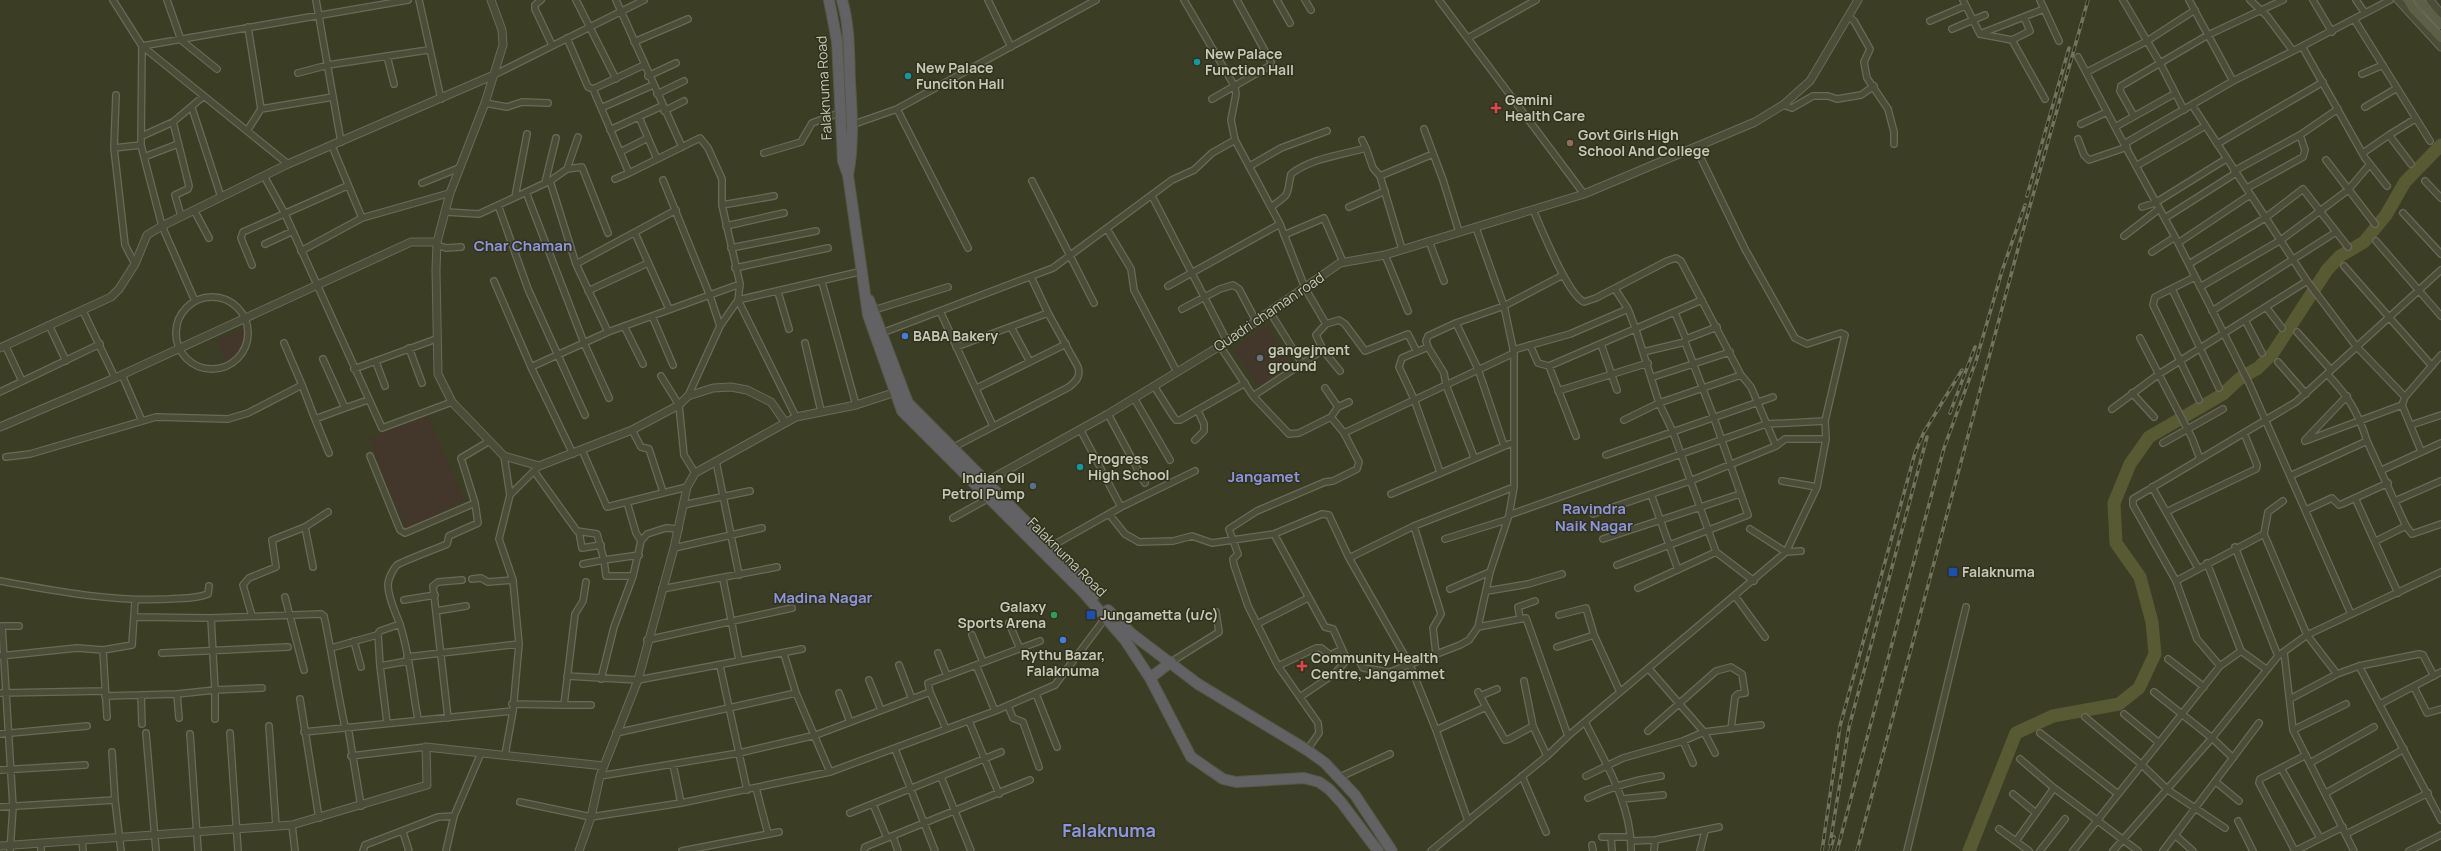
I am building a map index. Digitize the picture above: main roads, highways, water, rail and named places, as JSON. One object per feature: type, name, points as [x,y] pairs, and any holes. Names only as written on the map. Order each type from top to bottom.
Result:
[{"type":"highway","name":"Falaknuma Road","points":[[829,0],[837,41],[839,114],[843,161],[848,175],[868,315],[899,391],[908,404],[952,448],[982,485],[989,498],[1083,592],[1125,640],[1150,678],[1191,757],[1223,779],[1236,782],[1304,778],[1319,782],[1330,789],[1378,851]]},
{"type":"highway","name":"Falaknuma Road","points":[[842,0],[849,42],[852,125],[848,175]]},
{"type":"highway","name":"Falaknuma Road","points":[[866,295],[874,310],[882,333],[899,391],[902,411],[1050,547],[1132,634],[1171,662],[1198,684],[1307,750],[1340,777],[1392,851]]},
{"type":"highway","points":[[1150,678],[1171,662]]},
{"type":"main road","points":[[2408,0],[2441,38]]},
{"type":"main road","points":[[2419,0],[2441,24]]},
{"type":"waterway","points":[[1969,851],[2016,733],[2053,716],[2119,704],[2139,688],[2155,654],[2152,622],[2140,577],[2116,543],[2114,503],[2130,464],[2149,437],[2223,394],[2239,379],[2258,368],[2273,353],[2327,270],[2340,256],[2364,242],[2386,215],[2405,182],[2441,145]]},
{"type":"railway","points":[[1857,851],[2019,245],[2088,0]]},
{"type":"railway","points":[[2027,196],[2069,48]]},
{"type":"railway","points":[[1837,851],[1944,448],[1976,361],[2002,271],[2025,205]]},
{"type":"railway","points":[[1950,413],[1975,347]]},
{"type":"railway","points":[[1822,851],[1840,726],[1915,453],[1924,432],[1962,370]]},
{"type":"railway","points":[[1830,844],[1849,727],[1927,437]]},
{"type":"railway","points":[[1830,851],[1834,837]]},
{"type":"place","name":"New Palace Function Hall","points":[[1197,62]]},
{"type":"place","name":"New Palace Funciton Hall","points":[[908,76]]},
{"type":"place","name":"Gemini Health Care","points":[[1496,108]]},
{"type":"place","name":"Govt Girls High School And College","points":[[1570,143]]},
{"type":"place","name":"BABA Bakery","points":[[905,336]]},
{"type":"place","name":"gangejment ground","points":[[1260,358]]},
{"type":"place","name":"Progress High School","points":[[1080,467]]},
{"type":"place","name":"Indian Oil Petrol Pump","points":[[1033,486]]},
{"type":"place","name":"Falaknuma","points":[[1953,572]]},
{"type":"place","name":"Galaxy Sports Arena","points":[[1054,615]]},
{"type":"place","name":"Jungametta (u/c)","points":[[1091,615]]},
{"type":"place","name":"Rythu Bazar, Falaknuma","points":[[1063,640]]},
{"type":"place","name":"Community Health Centre, Jangammet","points":[[1302,666]]},
{"type":"district","name":"Char Chaman","points":[[523,246]]},
{"type":"district","name":"Jangamet","points":[[1264,477]]},
{"type":"district","name":"Ravindra Naik Nagar","points":[[1594,518]]},
{"type":"district","name":"Madina Nagar","points":[[823,598]]},
{"type":"district","name":"Falaknuma","points":[[1109,831]]}]
